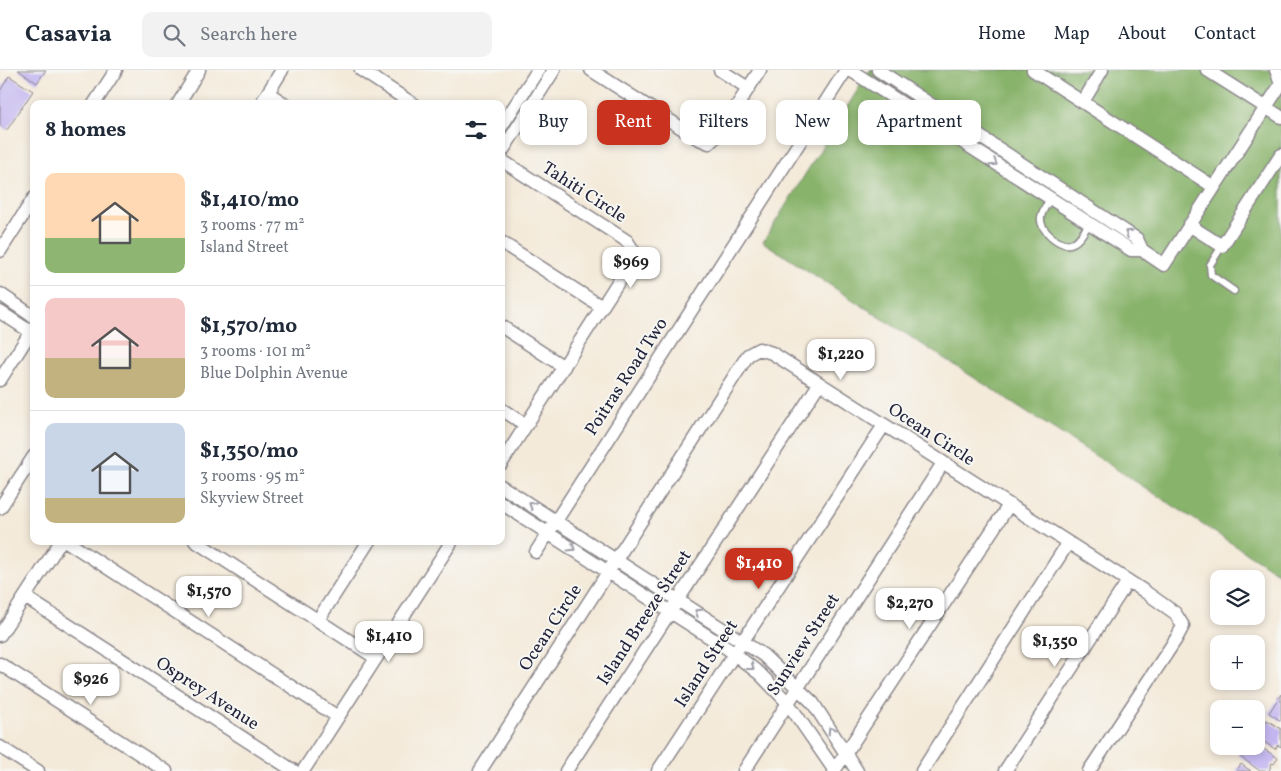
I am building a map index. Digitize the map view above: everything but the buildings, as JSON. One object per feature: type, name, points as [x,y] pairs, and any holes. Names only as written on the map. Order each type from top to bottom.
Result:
[{"type":"street","points":[[97,100],[116,70]]},
{"type":"street","points":[[180,100],[199,70]]},
{"type":"street","points":[[263,100],[282,70]]},
{"type":"street","points":[[361,70],[407,100]]},
{"type":"street","points":[[505,121],[538,70]]},
{"type":"street","points":[[505,146],[554,70]]},
{"type":"street","points":[[591,70],[705,142],[713,141],[719,134],[760,70]]},
{"type":"street","points":[[720,70],[748,88]]},
{"type":"street","name":"Poitras Road Two","points":[[536,552],[846,70]]},
{"type":"street","points":[[850,70],[1089,224],[1131,250],[1142,250],[1164,265],[1281,84],[1276,70]]},
{"type":"street","points":[[878,70],[1138,238],[1142,250]]},
{"type":"street","points":[[1033,70],[1214,187]]},
{"type":"street","points":[[1082,102],[1102,70]]},
{"type":"street","points":[[1207,70],[1281,117]]},
{"type":"street","points":[[268,92],[279,100]]},
{"type":"street","points":[[1190,225],[1222,246],[1281,155]]},
{"type":"street","name":"Tahiti Circle","points":[[505,163],[626,241],[633,248],[632,261],[505,458]]},
{"type":"street","points":[[1065,208],[1072,196]]},
{"type":"street","points":[[0,251],[30,204]]},
{"type":"street","points":[[505,245],[602,307]]},
{"type":"street","points":[[0,294],[30,313]]},
{"type":"street","points":[[0,312],[30,329]]},
{"type":"street","points":[[505,329],[564,366]]},
{"type":"street","points":[[0,380],[30,335]]},
{"type":"street","name":"Ocean Circle","points":[[480,771],[748,355],[759,349],[772,353],[1068,542],[1175,613],[1183,626],[1089,771]]},
{"type":"street","name":"Island Breeze Street","points":[[566,771],[819,384]]},
{"type":"street","points":[[505,412],[526,425]]},
{"type":"street","name":"Island Street","points":[[658,771],[884,425]]},
{"type":"street","points":[[0,508],[30,462]]},
{"type":"street","name":"Sunview Street","points":[[744,771],[943,463]]},
{"type":"street","points":[[505,489],[763,655],[813,703],[857,771]]},
{"type":"street","points":[[505,506],[734,653],[760,674],[788,702],[835,771],[1009,505]]},
{"type":"street","points":[[922,771],[1068,542]]},
{"type":"street","points":[[0,635],[58,545]]},
{"type":"street","points":[[72,545],[338,717]]},
{"type":"street","points":[[201,545],[376,658]]},
{"type":"street","points":[[318,620],[366,545]]},
{"type":"street","points":[[303,771],[449,545]]},
{"type":"street","points":[[1005,771],[1128,581]]},
{"type":"street","name":"Osprey Avenue","points":[[25,597],[294,771]]},
{"type":"street","points":[[0,664],[166,771]]},
{"type":"street","points":[[0,747],[38,771]]},
{"type":"lane","points":[[1050,199],[1041,217],[1043,228],[1050,235],[1063,243],[1071,244],[1079,239],[1089,224]]},
{"type":"lane","points":[[1222,246],[1210,265],[1211,275],[1234,291]]},
{"type":"green space","points":[[870,70],[1281,70],[1281,575],[763,242],[823,145],[848,145],[848,105]]}]
